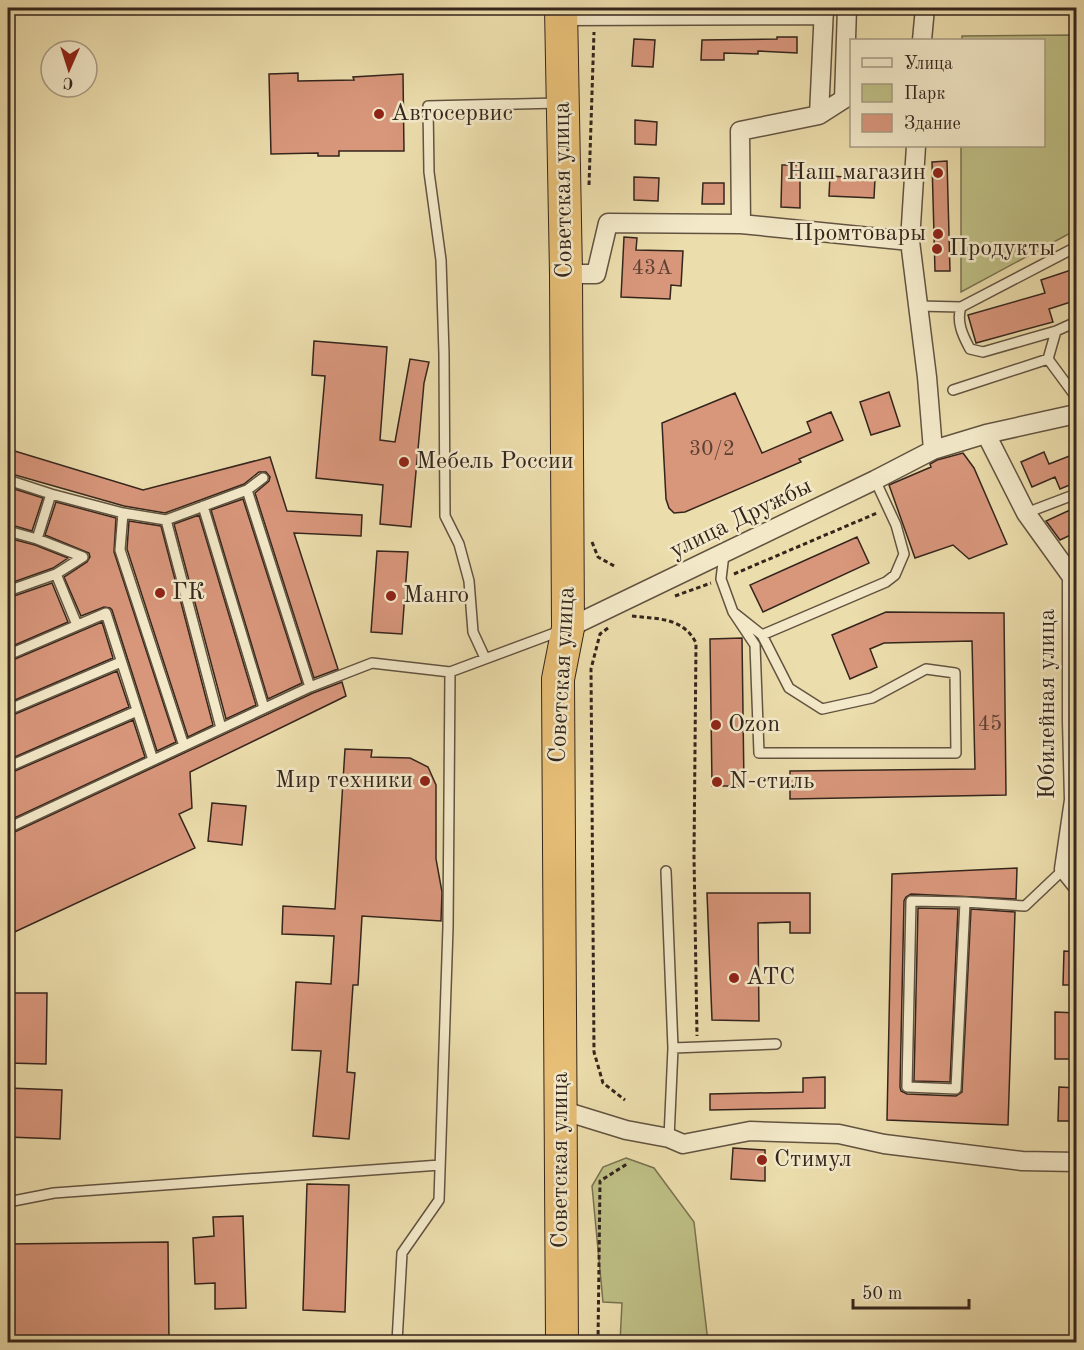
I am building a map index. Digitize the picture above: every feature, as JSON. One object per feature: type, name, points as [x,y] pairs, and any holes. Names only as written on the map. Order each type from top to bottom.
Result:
[{"type":"highway","name":"Советская улица","points":[[561,12],[566,274],[568,628],[558,679],[562,1342]]},
{"type":"street","points":[[741,224],[740,131],[819,115],[844,99],[847,8]]},
{"type":"street","points":[[922,39],[925,8]]},
{"type":"street","points":[[561,12],[824,11],[819,115]]},
{"type":"street","points":[[916,147],[910,241],[933,450]]},
{"type":"street","points":[[566,274],[596,274],[608,223],[741,224],[910,241]]},
{"type":"street","name":"улица Дружбы","points":[[568,628],[724,554],[933,450],[986,434],[1077,414]]},
{"type":"street","name":"Юбилейная улица","points":[[986,434],[1026,513],[1074,577],[1071,722],[1075,800],[1064,869]]},
{"type":"street","points":[[1064,869],[1077,884]]},
{"type":"street","points":[[561,1110],[626,1131],[669,1138],[683,1144],[750,1131],[839,1134],[884,1144],[1022,1161],[1077,1162]]},
{"type":"lane","points":[[485,658],[473,632],[469,581],[462,553],[445,516],[441,260],[429,172],[428,106],[563,103]]},
{"type":"lane","points":[[918,306],[961,307],[1077,247]]},
{"type":"lane","points":[[961,307],[958,315],[962,334],[970,350],[983,352],[1056,331],[1077,322]]},
{"type":"lane","points":[[1048,359],[1056,331]]},
{"type":"lane","points":[[953,390],[1048,359]]},
{"type":"lane","points":[[1048,359],[1077,397]]},
{"type":"lane","points":[[8,480],[123,513],[166,520],[247,490],[263,478]]},
{"type":"lane","points":[[762,636],[886,582],[895,575],[904,554],[896,525],[875,480]]},
{"type":"lane","points":[[247,490],[310,687]]},
{"type":"lane","points":[[37,539],[51,494]]},
{"type":"lane","points":[[1026,513],[1077,494]]},
{"type":"lane","points":[[204,506],[264,708]]},
{"type":"lane","points":[[123,513],[120,550],[184,746]]},
{"type":"lane","points":[[166,520],[221,728]]},
{"type":"lane","points":[[8,531],[37,539],[84,557],[56,574],[8,591]]},
{"type":"lane","points":[[724,554],[721,579],[733,612],[755,645],[759,753],[956,753],[955,672],[926,669],[872,698],[822,710],[789,688],[762,636],[733,612]]},
{"type":"lane","points":[[56,574],[77,625]]},
{"type":"lane","points":[[8,655],[106,613],[153,760]]},
{"type":"lane","points":[[8,828],[310,687],[372,663],[450,672],[568,628]]},
{"type":"lane","points":[[8,710],[121,662]]},
{"type":"lane","points":[[397,1342],[402,1253],[439,1200],[448,927],[450,672]]},
{"type":"lane","points":[[8,767],[137,711]]},
{"type":"lane","points":[[965,902],[956,1089],[907,1087],[911,901],[965,902],[1025,906],[1064,869]]},
{"type":"lane","points":[[666,871],[673,1048],[669,1138]]},
{"type":"lane","points":[[673,1048],[776,1044]]},
{"type":"lane","points":[[8,1202],[54,1193],[440,1165]]},
{"type":"path","points":[[625,615],[674,621],[685,628],[696,643],[694,856],[697,1047]]},
{"type":"path","points":[[591,669],[594,1052],[603,1083],[625,1100]]},
{"type":"path","points":[[598,1342],[600,1181],[627,1164]]},
{"type":"green space","points":[[1076,35],[1076,230],[961,292],[961,147],[1045,147],[1045,39],[962,39],[962,36]]},
{"type":"green space","points":[[626,1158],[654,1168],[694,1222],[708,1342],[620,1342],[622,1303],[603,1302],[592,1186],[603,1167]]},
{"type":"building","points":[[777,37],[797,37],[797,53],[758,51],[758,54],[724,53],[724,60],[701,60],[702,40],[777,39]]},
{"type":"building","points":[[634,39],[655,40],[653,67],[632,66]]},
{"type":"building","points":[[298,73],[298,81],[354,80],[353,77],[403,74],[404,151],[339,151],[339,156],[318,156],[318,153],[271,154],[269,74]]},
{"type":"building","points":[[635,120],[657,122],[656,145],[635,144]]},
{"type":"building","points":[[947,161],[950,271],[935,271],[932,162]]},
{"type":"building","points":[[782,165],[800,165],[800,208],[781,207]]},
{"type":"building","points":[[830,176],[875,179],[874,198],[829,196]]},
{"type":"building","points":[[634,177],[659,178],[658,201],[634,200]]},
{"type":"building","points":[[703,183],[724,183],[724,204],[702,204]]},
{"type":"building","points":[[624,237],[637,238],[636,250],[683,251],[681,286],[671,285],[670,299],[621,297]]},
{"type":"building","points":[[1077,268],[1077,300],[1049,309],[1053,322],[976,343],[968,315],[1045,293],[1041,280]]},
{"type":"building","points":[[314,341],[387,347],[380,440],[395,442],[410,359],[429,362],[424,383],[411,527],[380,524],[383,485],[316,478],[325,376],[312,375]]},
{"type":"building","points":[[889,392],[900,426],[871,435],[860,402]]},
{"type":"building","points":[[735,393],[762,453],[811,432],[807,422],[831,412],[843,440],[799,459],[801,462],[685,512],[674,513],[669,508],[666,499],[662,423]]},
{"type":"building","points":[[8,449],[143,490],[270,457],[287,511],[362,515],[361,536],[294,533],[338,669],[314,678],[255,493],[269,481],[270,477],[266,472],[259,472],[244,484],[165,513],[124,506],[8,473]]},
{"type":"building","points":[[1044,452],[1049,464],[1077,453],[1077,482],[1060,489],[1055,477],[1032,487],[1021,462]]},
{"type":"building","points":[[963,453],[974,468],[1007,544],[969,559],[953,545],[915,558],[889,485],[931,467],[930,464],[937,460]]},
{"type":"building","points":[[8,487],[43,498],[32,531],[8,524]]},
{"type":"building","points":[[243,499],[302,683],[268,699],[211,510]]},
{"type":"building","points":[[56,502],[116,518],[114,552],[176,742],[157,751],[112,610],[104,607],[81,616],[64,577],[87,562],[90,557],[89,553],[45,535]]},
{"type":"building","points":[[1070,510],[1077,523],[1077,532],[1060,540],[1046,521]]},
{"type":"building","points":[[199,515],[256,705],[226,719],[174,524]]},
{"type":"building","points":[[129,521],[161,526],[213,725],[188,737],[127,549]]},
{"type":"building","points":[[857,537],[869,563],[763,612],[750,585]]},
{"type":"building","points":[[8,538],[35,545],[68,558],[53,568],[8,584]]},
{"type":"building","points":[[377,551],[408,552],[402,634],[371,632]]},
{"type":"building","points":[[52,583],[68,622],[8,648],[8,598]]},
{"type":"building","points":[[886,612],[1004,613],[1006,795],[790,799],[790,771],[975,769],[972,641],[884,643],[870,649],[877,667],[850,679],[832,635]]},
{"type":"building","points":[[102,622],[113,658],[8,703],[8,662]]},
{"type":"building","points":[[742,638],[744,786],[712,786],[710,639]]},
{"type":"building","points":[[117,671],[129,707],[8,760],[8,717]]},
{"type":"building","points":[[342,682],[346,696],[190,772],[192,808],[179,814],[195,848],[8,935],[8,835],[313,693]]},
{"type":"building","points":[[133,720],[145,757],[8,821],[8,774]]},
{"type":"building","points":[[345,749],[372,750],[371,757],[410,758],[428,767],[436,785],[436,859],[442,892],[441,921],[362,916],[358,985],[353,985],[347,1072],[355,1073],[349,1139],[313,1136],[321,1051],[292,1050],[296,982],[331,984],[334,936],[282,934],[283,906],[335,909]]},
{"type":"building","points":[[212,803],[246,806],[242,845],[208,841]]},
{"type":"building","points":[[1017,868],[1016,899],[911,894],[904,901],[900,1087],[901,1091],[907,1094],[956,1096],[962,1092],[971,909],[1015,912],[1008,1125],[887,1120],[892,874]]},
{"type":"building","name":"АТС","points":[[707,893],[810,893],[810,933],[790,933],[790,922],[758,923],[759,1021],[712,1020]]},
{"type":"building","points":[[918,908],[958,909],[950,1082],[914,1081]]},
{"type":"building","points":[[1064,951],[1077,952],[1077,985],[1063,985]]},
{"type":"building","points":[[8,993],[47,993],[46,1064],[8,1063]]},
{"type":"building","points":[[1055,1012],[1077,1013],[1077,1059],[1055,1059]]},
{"type":"building","points":[[825,1077],[825,1108],[710,1110],[710,1094],[803,1092],[803,1078]]},
{"type":"building","points":[[1059,1087],[1077,1088],[1077,1121],[1058,1121]]},
{"type":"building","points":[[8,1088],[62,1090],[60,1139],[8,1137]]},
{"type":"building","points":[[733,1148],[765,1150],[765,1181],[731,1179]]},
{"type":"building","points":[[307,1184],[349,1185],[345,1312],[303,1310]]},
{"type":"building","points":[[243,1216],[246,1308],[215,1309],[215,1283],[195,1284],[193,1238],[214,1236],[213,1217]]},
{"type":"building","points":[[168,1242],[169,1342],[8,1342],[8,1244]]},
{"type":"place","name":"Автосервис","points":[[379,114]]},
{"type":"place","name":"Наш магазин","points":[[938,173]]},
{"type":"place","name":"Промтовары","points":[[938,234]]},
{"type":"place","name":"Продукты","points":[[937,249]]},
{"type":"place","name":"Мебель России","points":[[404,462]]},
{"type":"place","name":"ГК","points":[[160,593]]},
{"type":"place","name":"Манго","points":[[391,596]]},
{"type":"place","name":"Ozon","points":[[716,725]]},
{"type":"place","name":"Мир техники","points":[[425,781]]},
{"type":"place","name":"N-стиль","points":[[717,782]]},
{"type":"place","name":"АТС","points":[[734,978]]},
{"type":"place","name":"Стимул","points":[[762,1160]]}]
